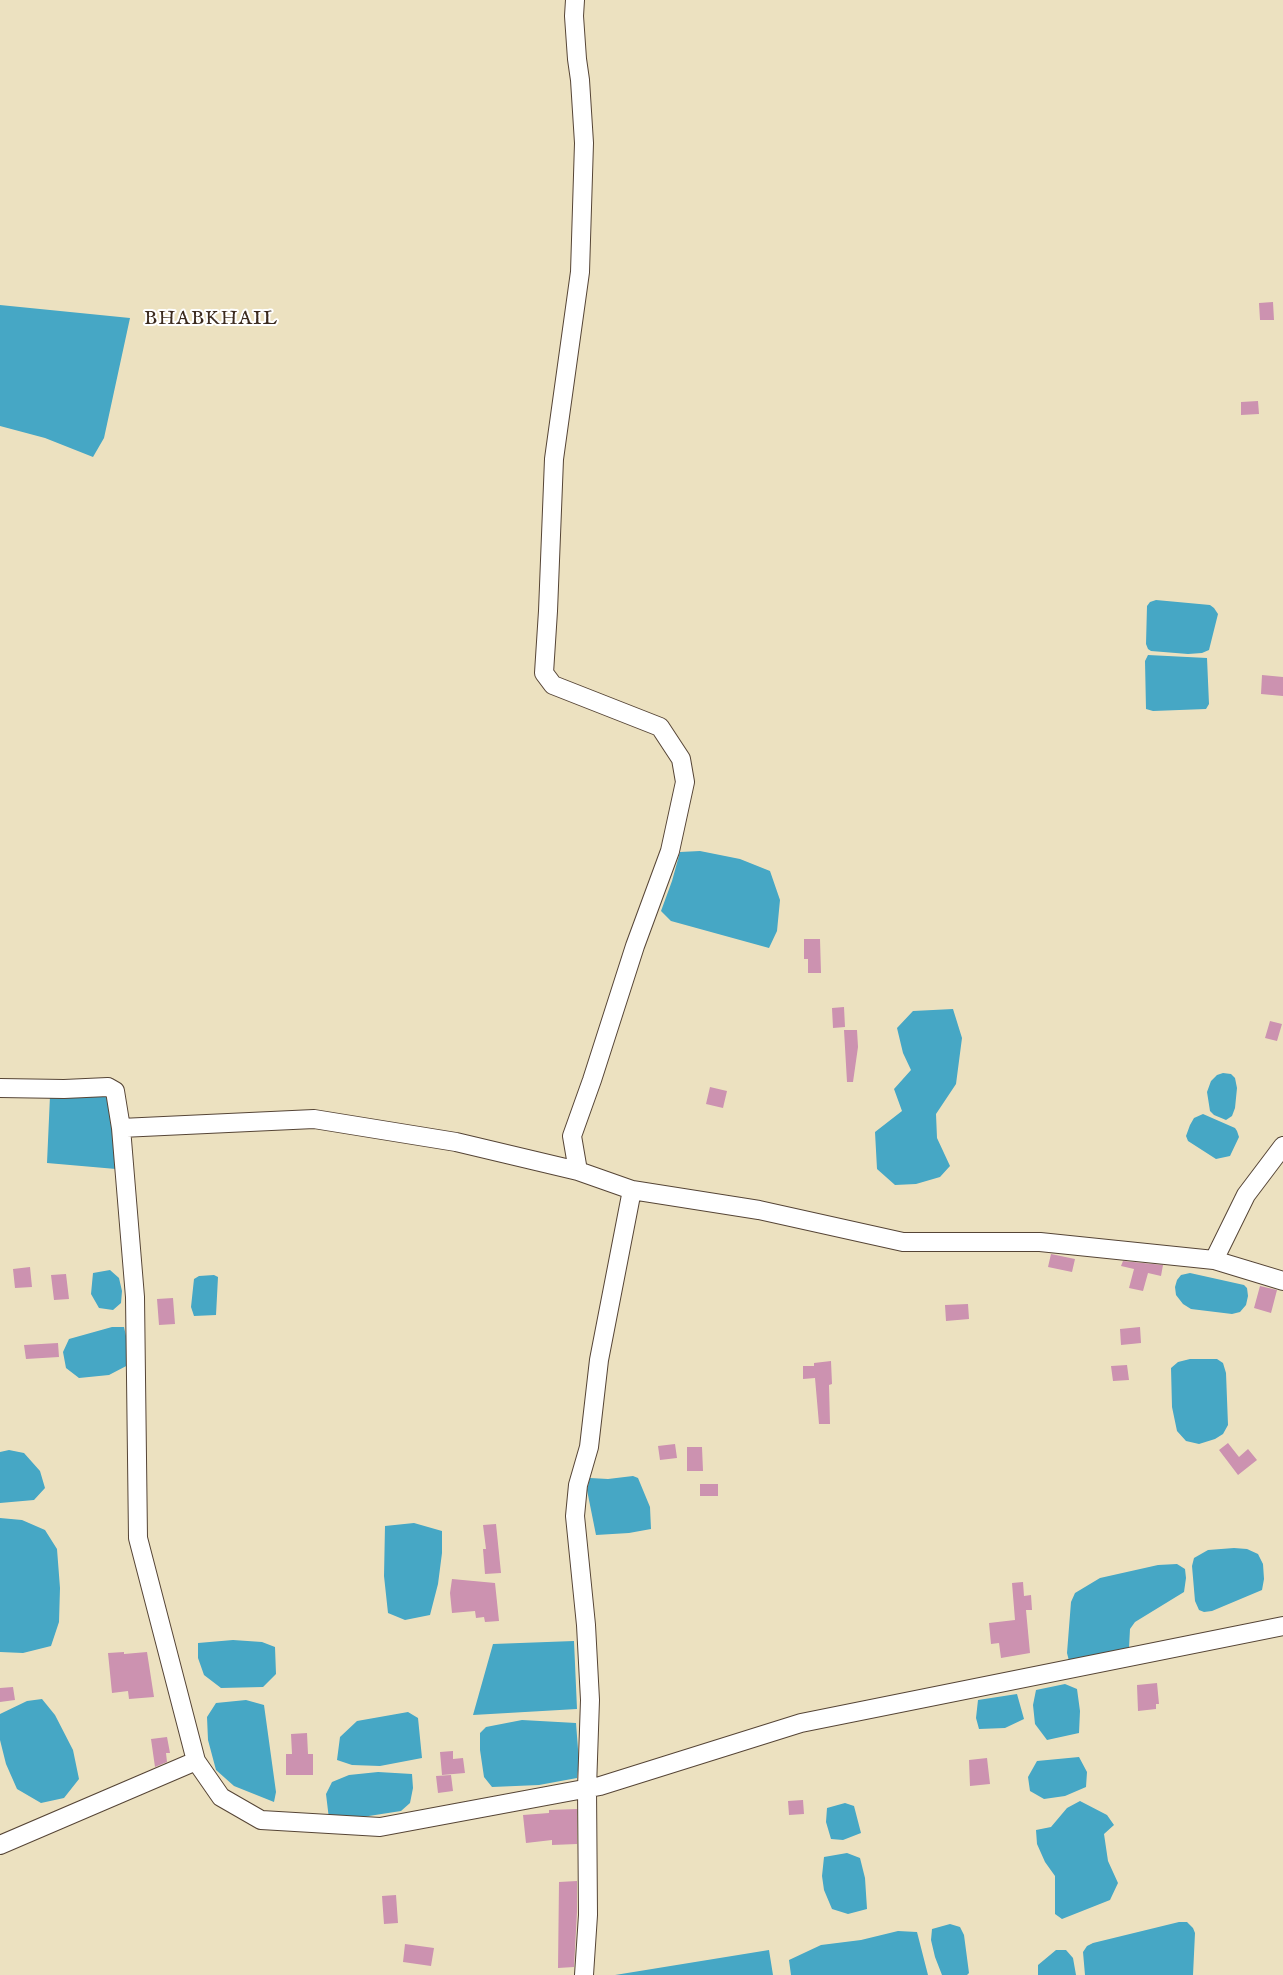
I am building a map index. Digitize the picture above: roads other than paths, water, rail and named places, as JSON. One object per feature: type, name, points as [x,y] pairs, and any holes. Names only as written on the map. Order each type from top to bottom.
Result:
[{"type":"street","points":[[576,0],[574,16],[584,143],[580,272],[554,459],[544,673],[553,685],[660,726],[681,759],[685,782],[670,851],[635,946],[572,1136],[578,1172]]},
{"type":"street","points":[[0,1088],[64,1090],[108,1087],[115,1091],[121,1128],[134,1296],[138,1538],[196,1761],[221,1797],[261,1820],[380,1827],[587,1788],[609,1783],[801,1723],[1283,1626]]},
{"type":"street","points":[[121,1128],[314,1119],[456,1142],[578,1172],[632,1190],[759,1210],[903,1242],[1040,1242],[1214,1260],[1283,1281]]},
{"type":"street","points":[[1214,1260],[1246,1195],[1283,1146]]},
{"type":"street","points":[[584,1975],[588,1915],[587,1788],[589,1681],[586,1625],[575,1516],[578,1485],[589,1447],[599,1360],[632,1190]]},
{"type":"street","points":[[0,1845],[196,1761]]},
{"type":"water","points":[[0,305],[130,318],[104,438],[93,457],[45,438],[0,426]]},
{"type":"water","points":[[1156,600],[1210,605],[1214,608],[1218,614],[1209,650],[1202,653],[1188,654],[1151,651],[1148,649],[1146,644],[1147,606],[1150,602]]},
{"type":"water","points":[[1148,655],[1207,658],[1209,704],[1206,709],[1153,711],[1146,709],[1145,661]]},
{"type":"water","points":[[700,851],[740,859],[770,871],[780,900],[777,931],[769,948],[671,921],[661,911],[680,852]]},
{"type":"water","points":[[953,1009],[962,1038],[956,1084],[936,1114],[937,1138],[950,1166],[940,1177],[916,1184],[895,1185],[877,1169],[875,1132],[902,1111],[894,1089],[911,1070],[903,1053],[897,1028],[913,1011]]},
{"type":"water","points":[[1223,1073],[1231,1074],[1235,1078],[1237,1088],[1235,1108],[1232,1116],[1226,1120],[1214,1115],[1210,1111],[1207,1092],[1211,1081],[1217,1075]]},
{"type":"water","points":[[111,1092],[116,1169],[47,1163],[50,1096]]},
{"type":"water","points":[[1203,1114],[1235,1128],[1237,1131],[1239,1137],[1230,1156],[1216,1159],[1188,1141],[1186,1136],[1190,1125],[1194,1118]]},
{"type":"water","points":[[110,1270],[119,1278],[122,1291],[121,1303],[113,1310],[99,1308],[91,1294],[93,1273]]},
{"type":"water","points":[[1190,1273],[1244,1285],[1247,1288],[1248,1296],[1246,1305],[1240,1312],[1232,1314],[1191,1309],[1183,1304],[1176,1295],[1175,1287],[1181,1275]]},
{"type":"water","points":[[214,1275],[218,1277],[216,1315],[194,1316],[191,1307],[194,1279],[199,1276]]},
{"type":"water","points":[[112,1327],[124,1327],[132,1363],[109,1375],[79,1378],[66,1368],[63,1352],[69,1339]]},
{"type":"water","points":[[1190,1359],[1217,1359],[1223,1363],[1226,1373],[1228,1425],[1223,1434],[1215,1439],[1199,1444],[1186,1441],[1177,1431],[1172,1407],[1171,1368],[1178,1362]]},
{"type":"water","points":[[9,1450],[24,1453],[40,1471],[45,1488],[34,1500],[0,1503],[0,1452]]},
{"type":"water","points":[[633,1476],[638,1478],[650,1507],[651,1529],[629,1533],[596,1535],[587,1490],[590,1478],[608,1479]]},
{"type":"water","points":[[0,1518],[22,1520],[45,1530],[57,1549],[60,1588],[59,1622],[51,1646],[23,1653],[0,1652]]},
{"type":"water","points":[[414,1523],[442,1531],[442,1553],[438,1584],[430,1615],[405,1620],[388,1613],[384,1576],[385,1526]]},
{"type":"water","points":[[1247,1549],[1258,1554],[1263,1564],[1264,1579],[1262,1590],[1212,1611],[1204,1612],[1199,1610],[1195,1601],[1192,1566],[1194,1558],[1208,1550]]},
{"type":"water","points":[[1177,1564],[1185,1569],[1184,1592],[1135,1622],[1130,1629],[1129,1648],[1069,1661],[1067,1653],[1071,1602],[1075,1593],[1100,1578],[1158,1565]]},
{"type":"water","points":[[233,1640],[262,1642],[275,1647],[276,1674],[263,1687],[221,1688],[204,1675],[198,1658],[198,1643]]},
{"type":"water","points":[[574,1641],[577,1709],[473,1715],[493,1644]]},
{"type":"water","points":[[1065,1684],[1077,1689],[1080,1711],[1079,1733],[1047,1740],[1035,1724],[1033,1705],[1036,1690]]},
{"type":"water","points":[[1017,1694],[1024,1719],[1005,1728],[979,1729],[976,1718],[978,1700]]},
{"type":"water","points":[[42,1699],[55,1715],[73,1750],[79,1779],[64,1798],[41,1803],[17,1789],[6,1764],[0,1740],[0,1714],[27,1701]]},
{"type":"water","points":[[246,1700],[264,1705],[276,1792],[274,1802],[234,1786],[216,1770],[208,1740],[207,1717],[216,1703]]},
{"type":"water","points":[[408,1712],[418,1718],[422,1758],[380,1766],[352,1765],[337,1760],[340,1737],[357,1721]]},
{"type":"water","points":[[522,1720],[576,1723],[579,1762],[577,1778],[539,1785],[492,1787],[484,1777],[480,1750],[480,1733],[486,1727]]},
{"type":"water","points":[[1079,1757],[1087,1772],[1086,1787],[1065,1796],[1044,1799],[1030,1791],[1028,1777],[1037,1761]]},
{"type":"water","points":[[378,1772],[412,1774],[413,1788],[410,1803],[401,1811],[343,1820],[329,1819],[326,1794],[332,1782],[349,1775]]},
{"type":"water","points":[[1080,1801],[1107,1815],[1114,1825],[1104,1834],[1108,1861],[1118,1883],[1110,1900],[1062,1919],[1055,1914],[1055,1876],[1045,1862],[1037,1844],[1036,1830],[1051,1827],[1067,1808]]},
{"type":"water","points":[[845,1803],[854,1806],[861,1833],[843,1840],[831,1839],[826,1822],[827,1808]]},
{"type":"water","points":[[847,1853],[860,1858],[865,1878],[867,1909],[848,1914],[832,1909],[824,1890],[822,1876],[824,1857]]},
{"type":"water","points":[[1179,1922],[1187,1922],[1195,1933],[1193,1975],[1085,1975],[1083,1952],[1087,1946]]},
{"type":"water","points":[[950,1924],[960,1927],[964,1935],[969,1973],[967,1975],[942,1975],[935,1957],[931,1940],[932,1929]]},
{"type":"water","points":[[898,1931],[917,1932],[928,1975],[791,1975],[789,1960],[821,1945],[861,1940]]},
{"type":"water","points":[[769,1950],[773,1975],[615,1975]]},
{"type":"water","points":[[1056,1950],[1066,1950],[1073,1958],[1076,1975],[1038,1975],[1038,1965]]},
{"type":"district","name":"BHABKHAIL","points":[[211,320]]}]
